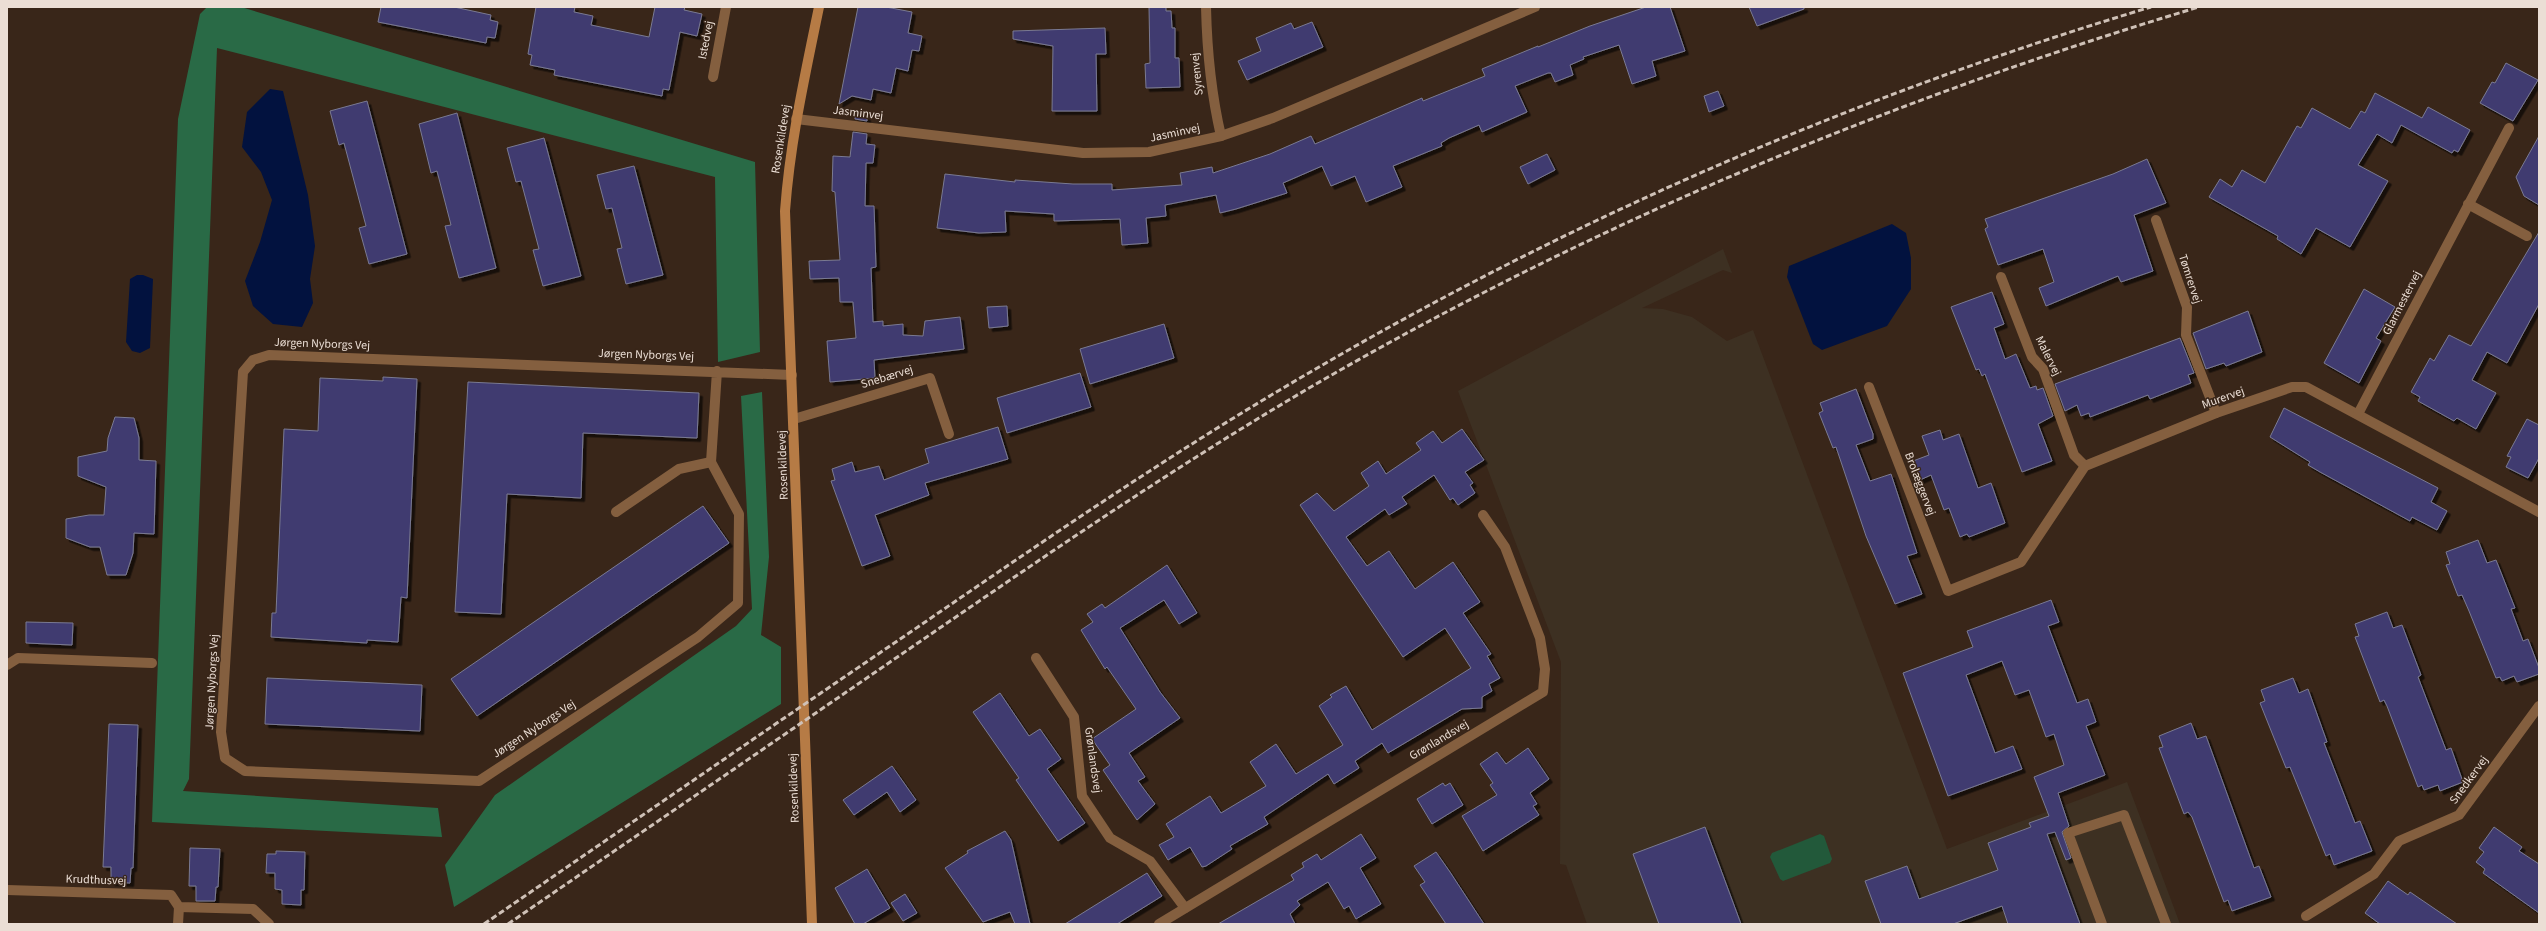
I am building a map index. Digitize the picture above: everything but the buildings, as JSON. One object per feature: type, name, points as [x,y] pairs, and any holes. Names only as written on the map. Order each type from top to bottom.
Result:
[{"type":"street","name":"Istedvej","points":[[713,77],[726,7]]},
{"type":"street","name":"Rosenkildevej","points":[[812,924],[785,211],[788,170],[796,119],[819,7]]},
{"type":"street","name":"Syrenvej","points":[[1206,7],[1207,53],[1213,105],[1221,136]]},
{"type":"street","name":"Jasminvej","points":[[796,119],[1083,153],[1149,152],[1221,136],[1274,118],[1536,7]]},
{"type":"street","name":"Glarmestervej","points":[[2358,414],[2509,128]]},
{"type":"street","points":[[2468,204],[2527,236]]},
{"type":"street","name":"Tømrervej","points":[[2156,220],[2187,307],[2186,335],[2216,414]]},
{"type":"street","name":"Malervej","points":[[2002,277],[2032,357],[2042,369],[2074,455],[2085,466]]},
{"type":"street","name":"Jørgen Nyborgs Vej","points":[[711,462],[739,514],[738,603],[698,637],[479,781],[245,772],[226,758],[221,732],[243,372],[253,360],[270,355],[792,375]]},
{"type":"street","points":[[616,512],[679,469],[711,462],[717,371]]},
{"type":"street","name":"Snebærvej","points":[[794,419],[930,378],[949,434]]},
{"type":"street","name":"Brolæggervej","points":[[1869,387],[1948,591],[2021,562],[2085,466]]},
{"type":"street","name":"Murervej","points":[[2085,466],[2216,414],[2292,387],[2306,387],[2539,512]]},
{"type":"street","name":"Grønlandsvej","points":[[1159,924],[1543,692],[1545,669],[1540,638],[1505,547],[1483,515]]},
{"type":"street","points":[[7,665],[18,658],[152,663]]},
{"type":"street","name":"Grønlandsvej","points":[[1036,658],[1074,717],[1082,796],[1110,838],[1150,861],[1185,908]]},
{"type":"street","name":"Snedkervej","points":[[2306,916],[2374,874],[2399,841],[2459,815],[2539,706]]},
{"type":"street","points":[[2102,924],[2068,833],[2124,815],[2166,924]]},
{"type":"street","name":"Krudthusvej","points":[[7,890],[171,895],[179,907]]},
{"type":"street","points":[[178,924],[179,907],[253,909],[269,924]]},
{"type":"shaded area","points":[[1723,249],[1732,273],[1723,270],[1642,308],[1663,309],[1692,317],[1727,341],[1753,330],[1947,849],[2127,782],[2180,924],[1587,924],[1566,865],[1560,864],[1561,662],[1458,391]]},
{"type":"green space","points":[[207,7],[241,7],[755,162],[760,352],[718,362],[715,177],[217,48],[189,779],[183,791],[438,808],[442,837],[152,822],[178,119],[200,14]]},
{"type":"green space","points":[[762,392],[769,557],[761,635],[781,647],[781,704],[454,907],[445,865],[495,795],[736,626],[752,609],[741,396]]},
{"type":"green space","points":[[1820,834],[1824,836],[1832,859],[1830,863],[1783,881],[1780,879],[1770,857],[1772,853]]},
{"type":"water","points":[[270,89],[283,91],[308,195],[315,246],[310,279],[313,303],[302,327],[273,324],[253,306],[245,281],[260,242],[272,200],[261,172],[242,147],[247,112]]},
{"type":"water","points":[[1892,224],[1906,233],[1911,258],[1911,289],[1887,326],[1822,350],[1813,344],[1787,277],[1789,266]]},
{"type":"water","points":[[137,275],[143,275],[153,279],[150,348],[140,353],[132,351],[126,342],[130,279]]},
{"type":"railway","points":[[484,924],[1009,564],[1107,499],[1256,404],[1407,317],[1509,264],[1613,213],[1718,165],[1824,121],[1932,80],[2041,42],[2151,7]]},
{"type":"railway","points":[[508,924],[1102,518],[1262,416],[1421,325],[1528,270],[1637,218],[1858,124],[1971,82],[2084,43],[2199,7]]}]
